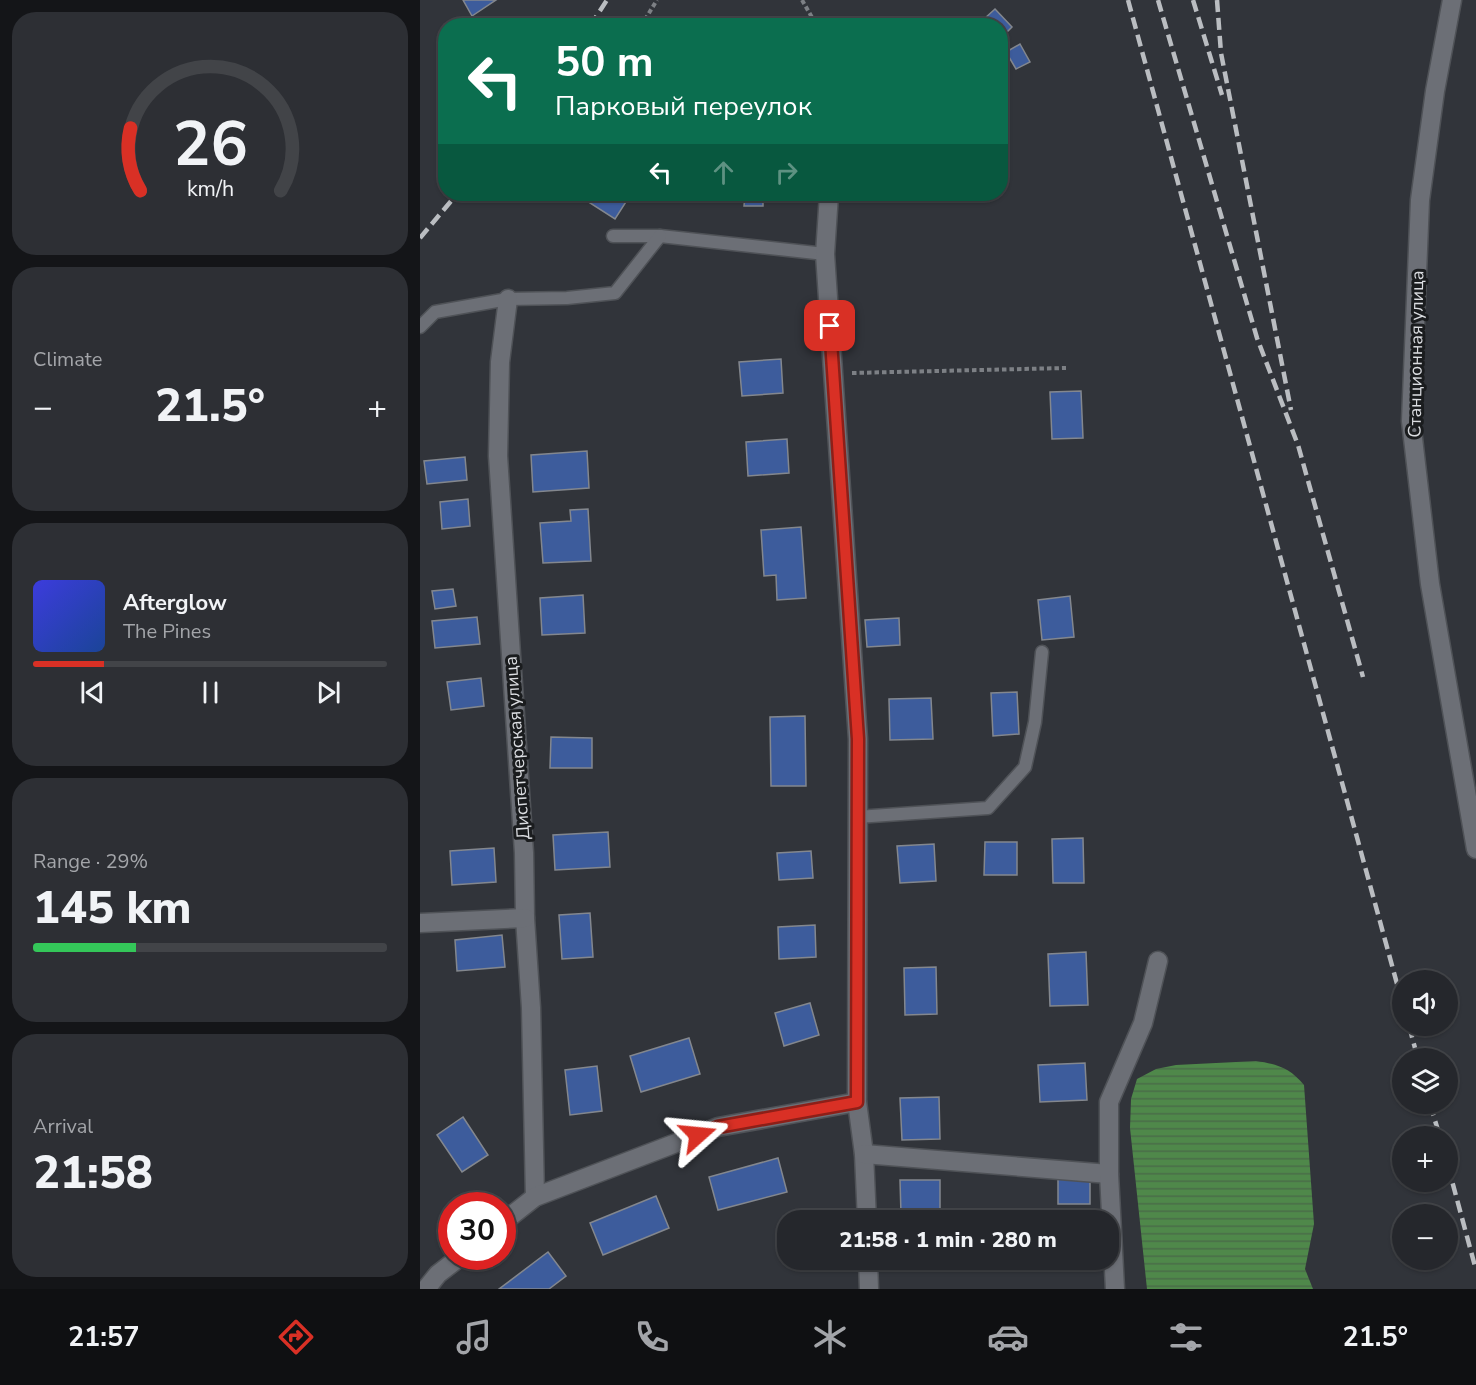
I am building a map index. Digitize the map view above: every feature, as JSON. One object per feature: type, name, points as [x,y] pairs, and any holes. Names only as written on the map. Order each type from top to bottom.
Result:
[{"type":"street","name":"Станционная улица","points":[[1452,0],[1435,91],[1420,200],[1411,421],[1430,584],[1468,755],[1476,849]]},
{"type":"street","points":[[829,201],[825,254],[858,739],[857,1102],[864,1154],[867,1210]]},
{"type":"street","name":"Диспетчерская улица","points":[[508,299],[500,362],[498,456],[524,853],[525,918],[531,1008],[535,1197]]},
{"type":"street","points":[[420,923],[525,918]]},
{"type":"street","points":[[1115,1289],[1109,1174],[1109,1102],[1143,1023],[1158,961]]},
{"type":"street","points":[[516,1212],[535,1197],[718,1127],[857,1102]]},
{"type":"street","points":[[864,1154],[1109,1174]]},
{"type":"street","points":[[426,1289],[443,1270]]},
{"type":"street","points":[[868,1270],[869,1289]]},
{"type":"lane","points":[[613,236],[660,236],[825,254]]},
{"type":"lane","points":[[420,327],[435,312],[508,299],[567,298],[615,293],[660,236]]},
{"type":"lane","points":[[857,818],[988,808],[1025,767],[1035,722],[1042,652]]},
{"type":"path","points":[[646,18],[657,0]]},
{"type":"path","points":[[802,0],[812,18]]},
{"type":"path","points":[[833,374],[1066,369]]},
{"type":"shaded area","points":[[1256,1061],[1283,1068],[1294,1074],[1304,1085],[1314,1224],[1305,1269],[1313,1289],[1147,1289],[1130,1128],[1131,1099],[1137,1079],[1156,1069],[1176,1065]]},
{"type":"building","points":[[463,0],[496,0],[472,16]]},
{"type":"building","points":[[995,9],[1004,18],[985,18]]},
{"type":"building","points":[[1020,44],[1030,62],[1016,69],[1008,55],[1008,51]]},
{"type":"building","points":[[587,201],[627,201],[615,219]]},
{"type":"building","points":[[744,201],[763,201],[763,206],[744,206]]},
{"type":"building","points":[[781,359],[783,393],[742,396],[739,362]]},
{"type":"building","points":[[1081,391],[1083,438],[1052,439],[1050,392]]},
{"type":"building","points":[[787,439],[789,473],[748,476],[746,442]]},
{"type":"building","points":[[587,451],[589,488],[533,492],[531,455]]},
{"type":"building","points":[[465,457],[467,480],[427,484],[424,461]]},
{"type":"building","points":[[468,499],[470,526],[442,529],[440,502]]},
{"type":"building","points":[[588,509],[591,561],[543,563],[540,523],[571,521],[570,510]]},
{"type":"building","points":[[801,527],[806,598],[777,600],[776,575],[764,576],[761,530]]},
{"type":"building","points":[[453,589],[456,606],[435,609],[432,591]]},
{"type":"building","points":[[583,595],[585,633],[542,635],[540,598]]},
{"type":"building","points":[[1070,596],[1074,637],[1042,640],[1038,600]]},
{"type":"building","points":[[477,617],[480,644],[435,648],[432,621]]},
{"type":"building","points":[[899,618],[900,645],[867,647],[865,620]]},
{"type":"building","points":[[481,678],[484,706],[451,710],[447,682]]},
{"type":"building","points":[[1017,692],[1019,734],[993,736],[991,693]]},
{"type":"building","points":[[931,698],[933,739],[890,740],[889,699]]},
{"type":"building","points":[[805,716],[806,786],[771,786],[770,717]]},
{"type":"building","points":[[551,737],[592,738],[592,768],[550,768]]},
{"type":"building","points":[[608,832],[610,867],[555,870],[553,835]]},
{"type":"building","points":[[1083,838],[1084,883],[1053,883],[1052,839]]},
{"type":"building","points":[[985,842],[1017,842],[1017,875],[984,875]]},
{"type":"building","points":[[934,844],[936,881],[900,883],[897,846]]},
{"type":"building","points":[[494,848],[496,882],[452,885],[450,851]]},
{"type":"building","points":[[811,851],[813,878],[779,880],[777,853]]},
{"type":"building","points":[[590,913],[593,957],[562,959],[559,915]]},
{"type":"building","points":[[815,925],[816,957],[779,959],[778,927]]},
{"type":"building","points":[[502,935],[505,967],[457,971],[455,940]]},
{"type":"building","points":[[1086,952],[1088,1005],[1050,1006],[1048,954]]},
{"type":"building","points":[[936,967],[937,1014],[905,1015],[904,968]]},
{"type":"building","points":[[810,1003],[819,1035],[784,1046],[775,1013]]},
{"type":"building","points":[[689,1038],[700,1074],[641,1092],[630,1056]]},
{"type":"building","points":[[1085,1063],[1087,1100],[1040,1102],[1038,1065]]},
{"type":"building","points":[[597,1066],[602,1111],[570,1115],[565,1070]]},
{"type":"building","points":[[939,1097],[940,1139],[902,1140],[900,1098]]},
{"type":"building","points":[[463,1117],[488,1155],[462,1172],[437,1135]]},
{"type":"building","points":[[778,1158],[787,1192],[718,1210],[709,1177]]},
{"type":"building","points":[[1058,1178],[1090,1178],[1090,1204],[1058,1204]]},
{"type":"building","points":[[900,1180],[940,1180],[940,1210],[901,1210]]},
{"type":"building","points":[[656,1196],[669,1228],[603,1255],[590,1223]]},
{"type":"building","points":[[548,1252],[566,1276],[549,1289],[499,1289]]},
{"type":"railway","points":[[595,18],[607,0]]},
{"type":"railway","points":[[1128,0],[1393,970]]},
{"type":"railway","points":[[1158,0],[1257,338],[1298,445],[1363,677]]},
{"type":"railway","points":[[1193,0],[1222,95]]},
{"type":"railway","points":[[1217,0],[1221,53],[1291,410]]},
{"type":"railway","points":[[420,238],[451,201]]},
{"type":"railway","points":[[1412,1036],[1415,1048]]},
{"type":"railway","points":[[1433,1114],[1437,1126]]},
{"type":"railway","points":[[1455,1192],[1476,1270]]},
{"type":"route","points":[[698,1135],[718,1127],[857,1102],[858,739],[830,326]]}]
